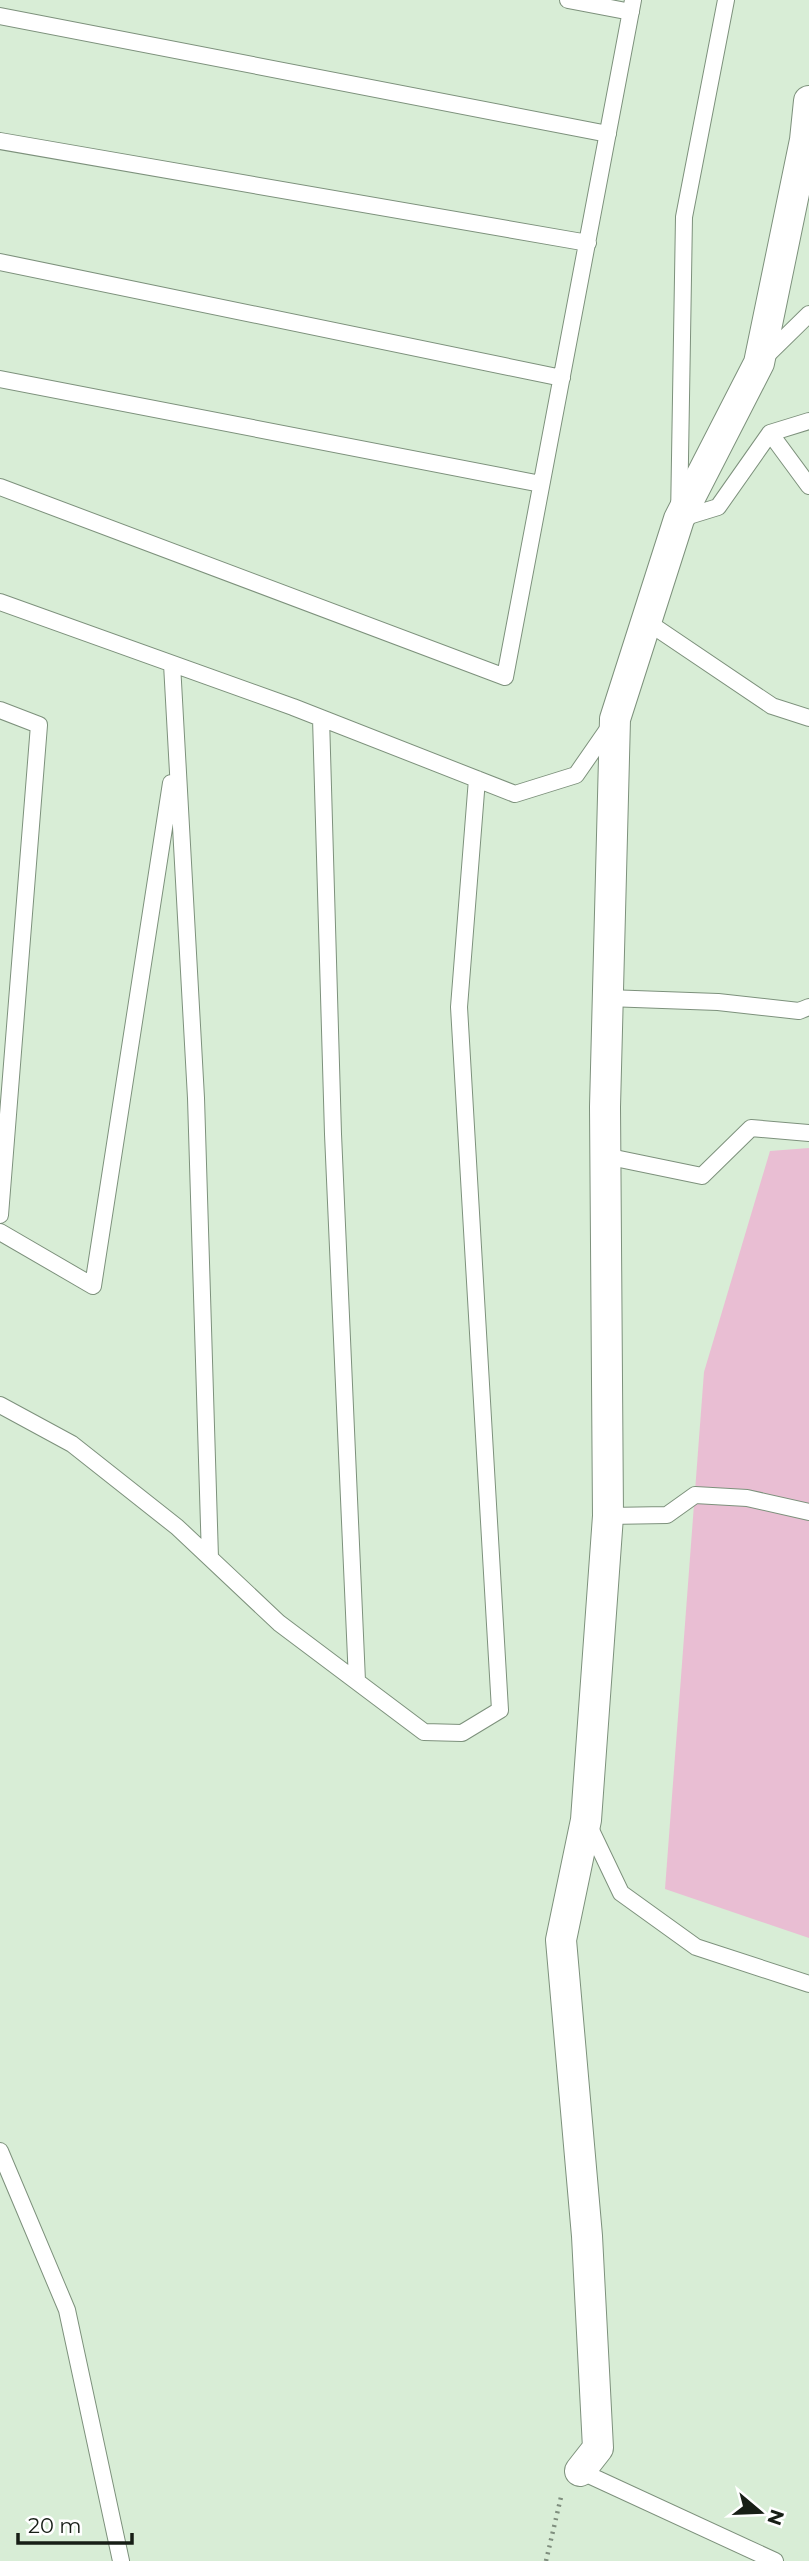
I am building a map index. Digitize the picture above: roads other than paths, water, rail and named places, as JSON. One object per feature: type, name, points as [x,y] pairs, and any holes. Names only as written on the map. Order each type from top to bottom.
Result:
[{"type":"street","points":[[580,2471],[598,2448],[587,2236],[561,1940],[586,1820],[607,1516],[605,1157],[615,719],[679,519],[759,363],[805,140],[809,101]]},
{"type":"lane","points":[[0,487],[505,677],[632,6],[568,0]]},
{"type":"lane","points":[[726,0],[684,217],[679,519],[718,507],[770,433],[809,421]]},
{"type":"lane","points":[[0,16],[608,134]]},
{"type":"lane","points":[[0,141],[588,243]]},
{"type":"lane","points":[[0,262],[562,378]]},
{"type":"lane","points":[[759,363],[809,314]]},
{"type":"lane","points":[[0,379],[541,484]]},
{"type":"lane","points":[[770,433],[809,486]]},
{"type":"lane","points":[[0,602],[321,718],[515,794],[576,775],[615,719]]},
{"type":"lane","points":[[646,621],[772,706],[809,718]]},
{"type":"lane","points":[[172,664],[196,1098],[210,1558]]},
{"type":"lane","points":[[0,710],[39,725],[0,1215]]},
{"type":"lane","points":[[321,718],[333,1134],[357,1681]]},
{"type":"lane","points":[[0,1232],[93,1286],[177,749]]},
{"type":"lane","points":[[0,1405],[72,1444],[177,1527],[279,1623],[424,1732],[462,1733],[500,1710],[459,1007],[477,779]]},
{"type":"lane","points":[[607,998],[718,1002],[799,1011],[809,1007]]},
{"type":"lane","points":[[605,1157],[702,1176],[751,1128],[809,1133]]},
{"type":"lane","points":[[607,1516],[667,1515],[695,1495],[747,1498],[809,1512]]},
{"type":"lane","points":[[586,1820],[621,1893],[696,1947],[809,1984]]},
{"type":"lane","points":[[0,2151],[67,2310],[121,2561]]},
{"type":"lane","points":[[580,2471],[775,2561]]}]
